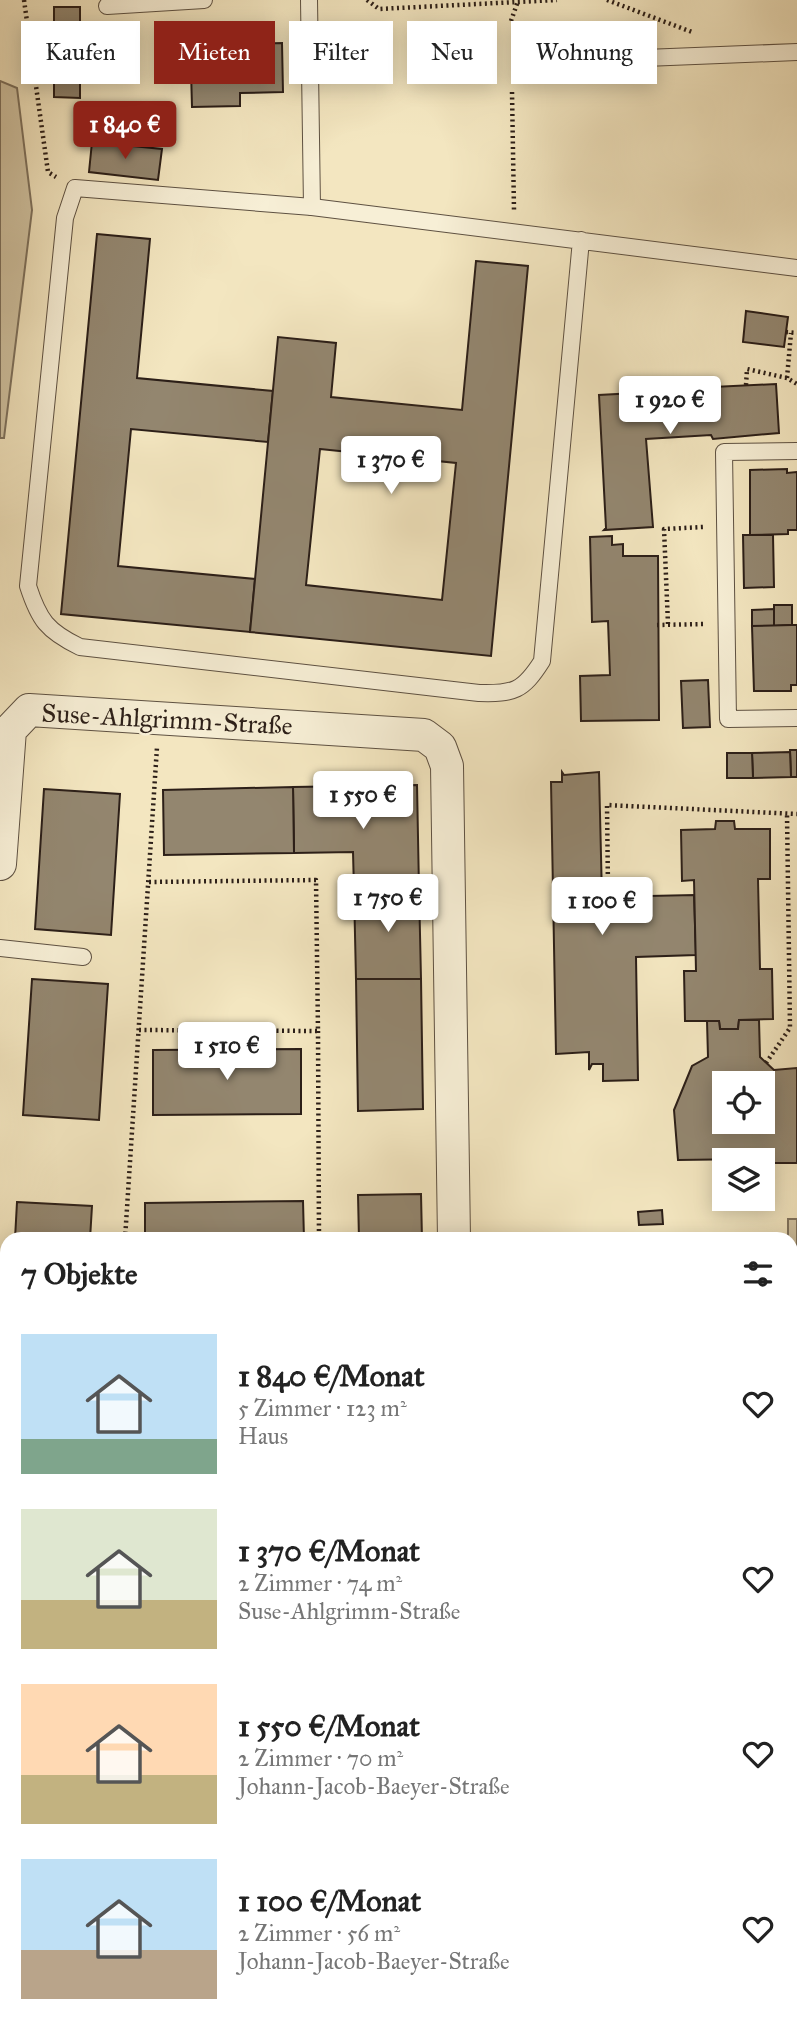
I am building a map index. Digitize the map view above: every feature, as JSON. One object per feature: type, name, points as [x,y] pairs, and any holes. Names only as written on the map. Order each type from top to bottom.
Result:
[{"type":"street","name":"Suse-Ahlgrimm-Straße","points":[[0,864],[10,730],[29,710],[424,735],[440,747],[447,766],[454,1232]]},
{"type":"lane","points":[[107,6],[204,0]]},
{"type":"lane","points":[[309,0],[312,207]]},
{"type":"lane","points":[[657,58],[797,52]]},
{"type":"lane","points":[[580,240],[542,661],[529,682],[508,694],[479,693],[80,647],[57,636],[37,616],[27,586],[65,218],[75,188],[312,207],[580,240],[797,268]]},
{"type":"lane","points":[[797,452],[724,452],[728,719],[797,718]]},
{"type":"lane","points":[[0,948],[83,957]]},
{"type":"path","points":[[24,0],[48,172],[75,188]]},
{"type":"path","points":[[367,0],[379,9],[557,0]]},
{"type":"path","points":[[607,0],[704,36]]},
{"type":"path","points":[[511,21],[518,1]]},
{"type":"path","points":[[512,92],[514,232]]},
{"type":"path","points":[[787,378],[791,333]]},
{"type":"path","points":[[746,385],[747,369],[787,378],[797,384]]},
{"type":"path","points":[[668,624],[664,529],[725,526]]},
{"type":"path","points":[[657,625],[707,624],[727,627]]},
{"type":"path","points":[[125,1232],[159,718]]},
{"type":"path","points":[[601,889],[608,889],[607,805],[797,814]]},
{"type":"path","points":[[766,1063],[790,1028],[787,814]]},
{"type":"path","points":[[148,882],[316,880],[319,1232]]},
{"type":"path","points":[[790,1028],[797,1027]]},
{"type":"path","points":[[139,1030],[318,1031]]},
{"type":"shaded area","points":[[0,81],[17,88],[32,210],[4,438],[0,438]]},
{"type":"shaded area","points":[[788,1219],[797,1219],[797,1232],[788,1232]]},
{"type":"building","points":[[54,7],[80,7],[80,21],[54,21]]},
{"type":"building","points":[[275,43],[282,43],[283,92],[240,93],[240,106],[192,107],[191,84],[275,84]]},
{"type":"building","points":[[54,84],[80,84],[80,98],[54,97]]},
{"type":"building","points":[[92,142],[162,149],[158,180],[89,172]]},
{"type":"building","points":[[97,234],[150,239],[137,378],[273,391],[268,442],[131,429],[118,566],[255,579],[250,632],[61,614]]},
{"type":"building","points":[[476,261],[528,266],[491,656],[250,632],[278,337],[336,343],[331,397],[462,410]],"holes":[[[320,449],[456,463],[442,600],[306,585]]]},
{"type":"building","points":[[746,311],[788,317],[784,347],[743,342]]},
{"type":"building","points":[[710,384],[713,387],[776,384],[779,433],[713,439],[711,435],[646,439],[653,527],[604,530],[599,395],[710,389]]},
{"type":"building","points":[[787,469],[787,473],[797,472],[797,530],[788,530],[788,534],[750,535],[750,470]]},
{"type":"building","points":[[743,535],[773,535],[774,587],[744,588]]},
{"type":"building","points":[[612,536],[612,545],[623,544],[623,556],[658,556],[659,720],[581,721],[580,676],[610,675],[608,621],[592,622],[590,537]]},
{"type":"building","points":[[774,605],[792,605],[792,625],[774,626]]},
{"type":"building","points":[[774,609],[774,626],[752,626],[752,610]]},
{"type":"building","points":[[797,625],[797,685],[791,685],[791,691],[754,691],[752,626]]},
{"type":"building","points":[[708,680],[710,727],[683,728],[681,681]]},
{"type":"building","points":[[790,750],[797,750],[797,777],[791,777]]},
{"type":"building","points":[[790,752],[791,777],[753,778],[752,753]]},
{"type":"building","points":[[727,753],[752,753],[753,778],[727,778]]},
{"type":"building","points":[[562,772],[564,775],[599,772],[602,897],[694,895],[696,955],[636,957],[638,1080],[603,1081],[603,1064],[592,1064],[589,1070],[589,1052],[556,1054],[551,782],[562,782]]},
{"type":"building","points":[[417,785],[419,889],[354,890],[353,852],[294,853],[293,787]]},
{"type":"building","points":[[293,787],[294,853],[164,855],[163,790]]},
{"type":"building","points":[[44,789],[120,794],[111,935],[35,929]]},
{"type":"building","points":[[716,821],[734,821],[735,829],[770,829],[770,879],[758,879],[760,969],[772,969],[773,1019],[739,1020],[738,1029],[720,1029],[719,1021],[685,1021],[684,971],[696,971],[694,880],[682,881],[681,830],[715,829]]},
{"type":"building","points":[[419,889],[421,979],[356,979],[354,890]]},
{"type":"building","points":[[32,979],[108,984],[99,1120],[23,1115]]},
{"type":"building","points":[[356,979],[421,979],[423,1109],[358,1111]]},
{"type":"building","points":[[739,1020],[759,1020],[760,1057],[774,1070],[797,1068],[797,1163],[775,1163],[775,1148],[712,1148],[712,1160],[678,1160],[674,1110],[692,1066],[708,1057],[707,1021],[719,1021],[720,1029],[738,1029]]},
{"type":"building","points":[[301,1049],[301,1114],[153,1115],[153,1050]]},
{"type":"building","points":[[421,1194],[422,1232],[359,1232],[358,1195]]},
{"type":"building","points":[[303,1201],[304,1232],[145,1232],[145,1203]]},
{"type":"building","points":[[17,1202],[92,1206],[90,1232],[15,1232]]},
{"type":"building","points":[[662,1210],[663,1224],[639,1225],[638,1212]]}]
